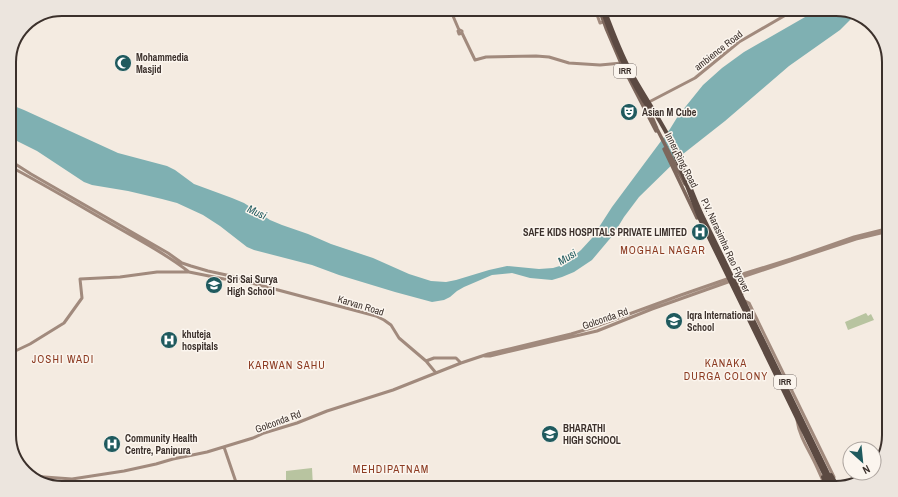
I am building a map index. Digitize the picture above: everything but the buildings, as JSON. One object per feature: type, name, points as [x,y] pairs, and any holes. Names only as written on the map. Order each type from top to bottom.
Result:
[{"type":"highway","name":"P.V. Narasimha Rao Flyover","points":[[605,16],[619,55],[672,148],[699,217],[807,435],[833,481]]},
{"type":"highway","name":"P.V. Narasimha Rao Flyover","points":[[807,435],[826,481]]},
{"type":"main road","name":"Inner Ring Road","points":[[602,16],[602,22],[620,63],[656,130],[728,280]]},
{"type":"main road","name":"Inner Ring Road","points":[[606,16],[649,102],[651,115],[656,130]]},
{"type":"main road","name":"Inner Ring Road","points":[[683,185],[703,215],[799,410],[811,439],[833,481]]},
{"type":"main road","points":[[717,258],[722,255]]},
{"type":"main road","name":"IRR","points":[[728,280],[817,459],[826,481]]},
{"type":"main road","points":[[780,387],[786,384]]},
{"type":"street","points":[[453,16],[459,30],[458,32],[459,34],[462,33],[475,60],[486,57],[536,56],[569,63],[600,65],[620,63],[627,60]]},
{"type":"street","points":[[599,16],[602,22]]},
{"type":"street","name":"ambience Road","points":[[649,102],[695,78],[739,42],[784,16]]},
{"type":"street","name":"Karvan Road","points":[[16,164],[182,263],[376,316],[391,325],[399,338],[426,361],[436,373]]},
{"type":"street","points":[[16,170],[157,250],[189,272],[189,268],[191,266]]},
{"type":"street","points":[[733,277],[854,237],[882,231]]},
{"type":"street","points":[[742,294],[737,281],[739,278],[882,232]]},
{"type":"street","name":"Karvan Road","points":[[16,351],[30,344],[64,323],[82,298],[80,279],[120,277],[157,272],[189,272],[229,280],[240,279]]},
{"type":"street","name":"Golconda Rd","points":[[46,477],[72,479],[156,464],[172,459],[208,452],[393,390],[461,363],[483,356],[490,356],[596,331],[728,280]]},
{"type":"street","points":[[745,301],[749,303],[834,481]]},
{"type":"street","points":[[426,361],[434,358],[456,358],[461,363]]},
{"type":"street","points":[[224,447],[236,481]]},
{"type":"green space","points":[[866,313],[868,316],[871,314],[874,320],[848,330],[845,322]]},
{"type":"green space","points":[[312,468],[313,481],[286,481],[286,471]]},
{"type":"water","name":"Musi","points":[[807,16],[842,16],[851,19],[840,30],[789,66],[725,121],[683,154],[639,197],[613,235],[592,260],[574,272],[552,280],[530,278],[512,273],[492,275],[464,287],[444,300],[432,302],[339,275],[312,265],[254,250],[247,247],[203,215],[177,203],[84,182],[37,151],[16,140],[16,107],[118,153],[167,166],[194,184],[244,203],[270,220],[282,225],[373,258],[409,274],[431,281],[446,282],[507,266],[539,269],[553,268],[563,265],[581,250],[592,238],[612,207],[678,116],[703,85],[722,68],[744,52]]},
{"type":"place","name":"Mohammedia Masjid","points":[[123,63]]},
{"type":"place","name":"Asian M Cube","points":[[629,112]]},
{"type":"place","name":"SAFE KIDS HOSPITALS PRIVATE LIMITED","points":[[700,232]]},
{"type":"place","name":"Sri Sai Surya High School","points":[[214,285]]},
{"type":"place","name":"Iqra International School","points":[[674,321]]},
{"type":"place","name":"khuteja hospitals","points":[[169,340]]},
{"type":"place","name":"BHARATHI HIGH SCHOOL","points":[[550,434]]},
{"type":"place","name":"Community Health Centre, Panipura","points":[[112,444]]},
{"type":"district","name":"MOGHAL NAGAR","points":[[663,250]]},
{"type":"district","name":"JOSHI WADI","points":[[63,359]]},
{"type":"district","name":"KARWAN SAHU","points":[[287,365]]},
{"type":"district","name":"KANAKA DURGA COLONY","points":[[726,369]]},
{"type":"district","name":"MEHDIPATNAM","points":[[391,469]]}]
